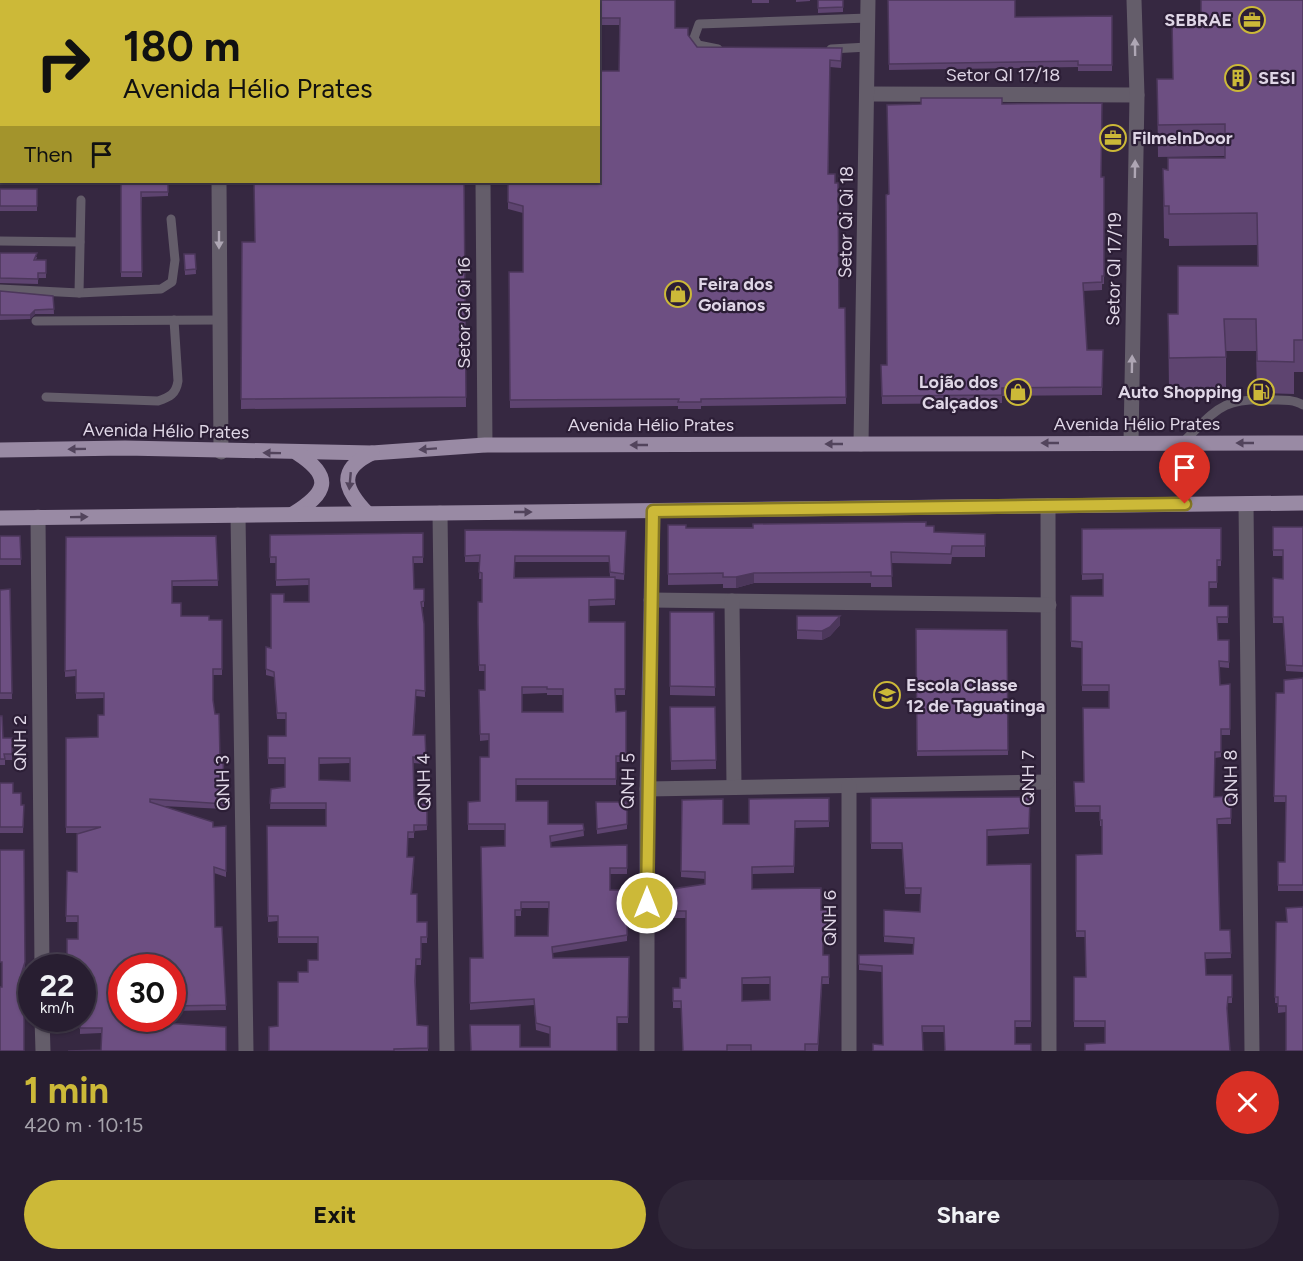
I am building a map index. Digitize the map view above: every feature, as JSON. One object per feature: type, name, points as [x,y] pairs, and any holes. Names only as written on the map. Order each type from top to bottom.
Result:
[{"type":"main road","name":"Avenida Hélio Prates","points":[[0,450],[125,448],[221,452],[372,453],[484,445],[1303,443]]},
{"type":"main road","points":[[293,514],[316,498],[321,487],[321,474],[313,464],[297,453]]},
{"type":"main road","points":[[367,513],[348,490],[347,479],[358,460],[372,453]]},
{"type":"main road","points":[[0,518],[1299,502]]},
{"type":"street","name":"Setor Qi Qi 18","points":[[861,444],[869,94],[868,0]]},
{"type":"street","name":"Setor QI 17/19","points":[[1131,443],[1137,95],[1134,0]]},
{"type":"street","name":"Setor QI 17/18","points":[[869,94],[1137,95]]},
{"type":"street","points":[[219,183],[221,452]]},
{"type":"street","name":"Setor Qi Qi 16","points":[[483,183],[484,445]]},
{"type":"street","name":"QNH 8","points":[[1246,504],[1252,1051]]},
{"type":"street","name":"QNH 7","points":[[1048,506],[1049,1051]]},
{"type":"street","name":"QNH 5","points":[[647,1051],[647,789],[653,511]]},
{"type":"street","name":"QNH 4","points":[[441,513],[447,1051]]},
{"type":"street","name":"QNH 3","points":[[238,515],[246,1051]]},
{"type":"street","name":"QNH 2","points":[[38,517],[42,954]]},
{"type":"street","points":[[651,600],[1049,605]]},
{"type":"street","points":[[732,601],[734,788]]},
{"type":"street","points":[[647,789],[1047,782]]},
{"type":"street","name":"QNH 6","points":[[849,786],[849,1051]]},
{"type":"street","points":[[42,1032],[43,1051]]},
{"type":"lane","points":[[730,49],[698,45],[694,38],[694,31],[699,24],[868,18]]},
{"type":"lane","points":[[826,49],[868,47]]},
{"type":"lane","points":[[79,293],[81,200]]},
{"type":"lane","points":[[0,289],[79,293],[161,289],[172,282],[175,260],[171,219]]},
{"type":"lane","points":[[0,241],[80,242]]},
{"type":"lane","points":[[46,397],[158,401],[170,398],[177,390],[178,381],[174,320]]},
{"type":"lane","points":[[36,321],[220,320]]},
{"type":"lane","points":[[1182,443],[1214,410],[1229,403],[1245,398],[1288,400],[1303,405]]},
{"type":"building","points":[[600,0],[675,0],[675,28],[688,28],[688,35],[697,47],[842,48],[841,61],[830,60],[828,174],[835,174],[835,183],[838,183],[839,308],[845,308],[846,397],[701,399],[701,402],[678,402],[679,399],[510,400],[509,272],[523,272],[523,206],[508,202],[508,183],[600,183],[600,71],[619,71],[620,18],[600,18]]},
{"type":"building","points":[[818,0],[843,0],[843,7],[818,8]]},
{"type":"building","points":[[888,0],[1015,0],[1015,17],[1112,16],[1112,65],[1078,65],[1078,61],[889,64]]},
{"type":"building","points":[[1201,0],[1303,0],[1303,340],[1294,340],[1294,362],[1257,361],[1256,319],[1224,319],[1226,357],[1169,358],[1168,314],[1178,314],[1178,266],[1258,266],[1257,213],[1169,214],[1169,206],[1164,206],[1163,169],[1168,170],[1168,158],[1225,158],[1225,124],[1158,125],[1157,79],[1173,79],[1172,19],[1201,19]]},
{"type":"building","points":[[921,98],[1002,98],[1002,104],[1102,103],[1101,177],[1104,177],[1104,276],[1102,276],[1102,282],[1083,283],[1087,350],[1103,350],[1102,387],[1002,388],[1002,395],[882,396],[881,365],[887,365],[886,195],[889,194],[887,105],[921,104]]},
{"type":"building","points":[[121,183],[168,183],[168,192],[141,192],[142,272],[121,272]]},
{"type":"building","points":[[254,183],[464,183],[466,397],[241,399],[242,242],[255,242]]},
{"type":"building","points":[[0,189],[37,189],[37,206],[0,206]]},
{"type":"building","points":[[0,253],[37,253],[34,260],[46,260],[46,273],[38,273],[38,279],[0,278]]},
{"type":"building","points":[[184,254],[195,254],[196,269],[185,270]]},
{"type":"building","points":[[0,291],[53,296],[54,309],[35,310],[30,315],[0,315]]},
{"type":"building","points":[[926,522],[926,526],[934,526],[934,532],[985,534],[985,546],[952,546],[951,554],[891,552],[892,576],[871,576],[871,572],[754,573],[736,577],[723,577],[723,573],[668,574],[668,525],[686,525],[686,528],[753,528],[753,524]]},
{"type":"building","points":[[1273,527],[1303,527],[1303,666],[1286,665],[1283,617],[1273,617],[1273,578],[1283,579],[1283,550],[1273,550]]},
{"type":"building","points":[[1221,528],[1221,560],[1217,560],[1217,582],[1209,582],[1209,606],[1228,606],[1228,617],[1217,617],[1218,640],[1229,640],[1229,662],[1219,661],[1220,685],[1230,684],[1230,729],[1221,729],[1221,752],[1215,752],[1214,797],[1231,796],[1231,818],[1217,819],[1220,930],[1230,930],[1231,953],[1205,953],[1206,975],[1232,975],[1232,997],[1228,997],[1227,1008],[1230,1051],[1085,1051],[1085,1044],[1105,1043],[1105,1021],[1074,1021],[1074,977],[1086,977],[1085,931],[1076,931],[1076,855],[1102,854],[1102,820],[1100,820],[1100,806],[1075,806],[1074,782],[1084,782],[1083,708],[1109,708],[1109,685],[1082,685],[1082,642],[1071,641],[1071,596],[1103,596],[1103,574],[1082,574],[1082,529]]},
{"type":"building","points":[[465,530],[626,531],[624,574],[610,572],[609,556],[515,556],[514,578],[615,577],[615,599],[589,600],[589,622],[625,622],[625,689],[615,689],[616,712],[626,711],[626,756],[616,756],[616,779],[516,779],[516,801],[548,801],[548,824],[583,824],[584,830],[550,836],[551,847],[627,845],[627,868],[610,868],[610,890],[628,890],[627,935],[552,947],[553,958],[629,957],[628,1017],[617,1017],[617,1051],[471,1051],[470,1025],[520,1025],[520,1047],[550,1047],[550,1027],[536,1023],[534,999],[470,1003],[470,958],[483,958],[481,847],[505,846],[505,824],[468,824],[468,802],[480,801],[480,757],[489,757],[489,734],[480,734],[479,690],[485,690],[485,665],[479,665],[478,602],[482,602],[480,555],[465,556]],"holes":[[[522,687],[563,689],[563,712],[522,712]],[[521,902],[549,902],[548,936],[515,936],[515,910],[521,910]]]},
{"type":"building","points":[[423,533],[423,557],[413,557],[414,589],[424,589],[424,601],[421,602],[424,624],[425,691],[416,690],[413,735],[425,735],[426,758],[413,757],[415,804],[427,803],[427,825],[414,825],[414,832],[408,832],[407,857],[414,857],[411,894],[417,894],[417,922],[427,922],[427,937],[421,937],[421,959],[416,959],[415,981],[417,1025],[428,1026],[428,1048],[394,1049],[394,1051],[269,1051],[269,1027],[278,1026],[278,982],[298,982],[298,972],[308,972],[308,960],[318,960],[318,937],[278,937],[278,916],[268,916],[267,826],[326,826],[326,803],[270,803],[271,789],[285,787],[285,758],[268,758],[268,736],[286,736],[286,713],[277,713],[274,672],[266,669],[266,647],[271,648],[271,594],[284,594],[284,602],[309,602],[309,579],[276,580],[276,557],[270,557],[270,535]],"holes":[[[319,758],[350,758],[350,781],[319,780]]]},
{"type":"building","points":[[0,536],[20,536],[21,559],[0,559]]},
{"type":"building","points":[[216,536],[218,580],[172,581],[172,603],[181,603],[181,616],[209,616],[209,620],[222,620],[222,669],[213,669],[213,700],[215,714],[219,714],[220,759],[223,759],[225,804],[150,799],[150,802],[213,822],[213,827],[226,826],[226,871],[214,867],[215,927],[222,927],[226,1005],[186,1006],[186,954],[108,954],[108,1032],[186,1032],[186,1024],[226,1027],[226,1051],[68,1051],[101,1050],[102,1028],[96,1028],[96,954],[67,954],[67,939],[78,939],[78,916],[66,916],[67,871],[77,872],[77,834],[101,827],[66,827],[66,738],[98,737],[98,715],[104,715],[104,693],[76,693],[76,670],[65,671],[66,537]]},
{"type":"building","points":[[10,589],[12,693],[0,693],[0,590]]},
{"type":"building","points":[[670,612],[714,612],[715,687],[670,686]]},
{"type":"building","points":[[797,616],[840,616],[830,627],[822,631],[797,630]]},
{"type":"building","points":[[916,629],[1007,630],[1008,750],[917,751]]},
{"type":"building","points":[[1303,678],[1303,885],[1278,885],[1278,862],[1285,862],[1286,796],[1274,796],[1276,693],[1284,693],[1284,680]]},
{"type":"building","points":[[670,707],[715,707],[716,760],[671,761]]},
{"type":"building","points":[[0,716],[2,716],[3,738],[12,738],[12,754],[4,754],[5,759],[0,759]]},
{"type":"building","points":[[0,783],[13,783],[13,793],[21,793],[21,805],[24,805],[23,827],[0,827]]},
{"type":"building","points":[[1030,797],[1029,828],[987,830],[987,865],[1031,864],[1031,1021],[1015,1021],[1015,1044],[1031,1044],[1031,1051],[945,1051],[944,1026],[922,1026],[923,1051],[873,1051],[873,1044],[883,1045],[882,966],[859,964],[859,955],[913,954],[914,938],[884,936],[884,910],[920,912],[921,888],[905,888],[902,843],[871,843],[871,798]]},
{"type":"building","points":[[829,798],[829,821],[795,821],[794,866],[752,867],[752,889],[821,888],[821,910],[829,910],[829,932],[823,932],[823,955],[829,955],[829,977],[822,977],[818,1044],[805,1044],[805,1051],[751,1051],[751,1045],[727,1045],[727,1051],[683,1051],[681,1001],[673,1001],[673,988],[680,988],[680,978],[686,978],[686,911],[672,911],[672,889],[705,884],[705,872],[681,871],[682,800],[723,799],[723,824],[749,824],[749,799]],"holes":[[[770,977],[770,1000],[742,1001],[742,978]]]},
{"type":"building","points":[[596,802],[627,802],[627,824],[597,829]]},
{"type":"building","points":[[0,850],[24,850],[25,954],[18,954],[18,1032],[24,1032],[24,1051],[0,1051],[2,962],[0,962]]},
{"type":"building","points":[[1303,907],[1303,1051],[1286,1051],[1286,1006],[1278,1006],[1278,997],[1275,997],[1276,922],[1287,922],[1286,908]]},
{"type":"place","name":"SEBRAE","points":[[1252,20]]},
{"type":"place","name":"SESI","points":[[1238,78]]},
{"type":"place","name":"FilmeInDoor","points":[[1113,138]]},
{"type":"place","name":"Feira dos Goianos","points":[[678,294]]},
{"type":"place","name":"Lojão dos Calçados","points":[[1018,392]]},
{"type":"place","name":"Auto Shopping","points":[[1261,392]]},
{"type":"place","name":"Escola Classe 12 de Taguatinga","points":[[887,695]]},
{"type":"route","points":[[647,903],[653,511],[1185,504]]}]
